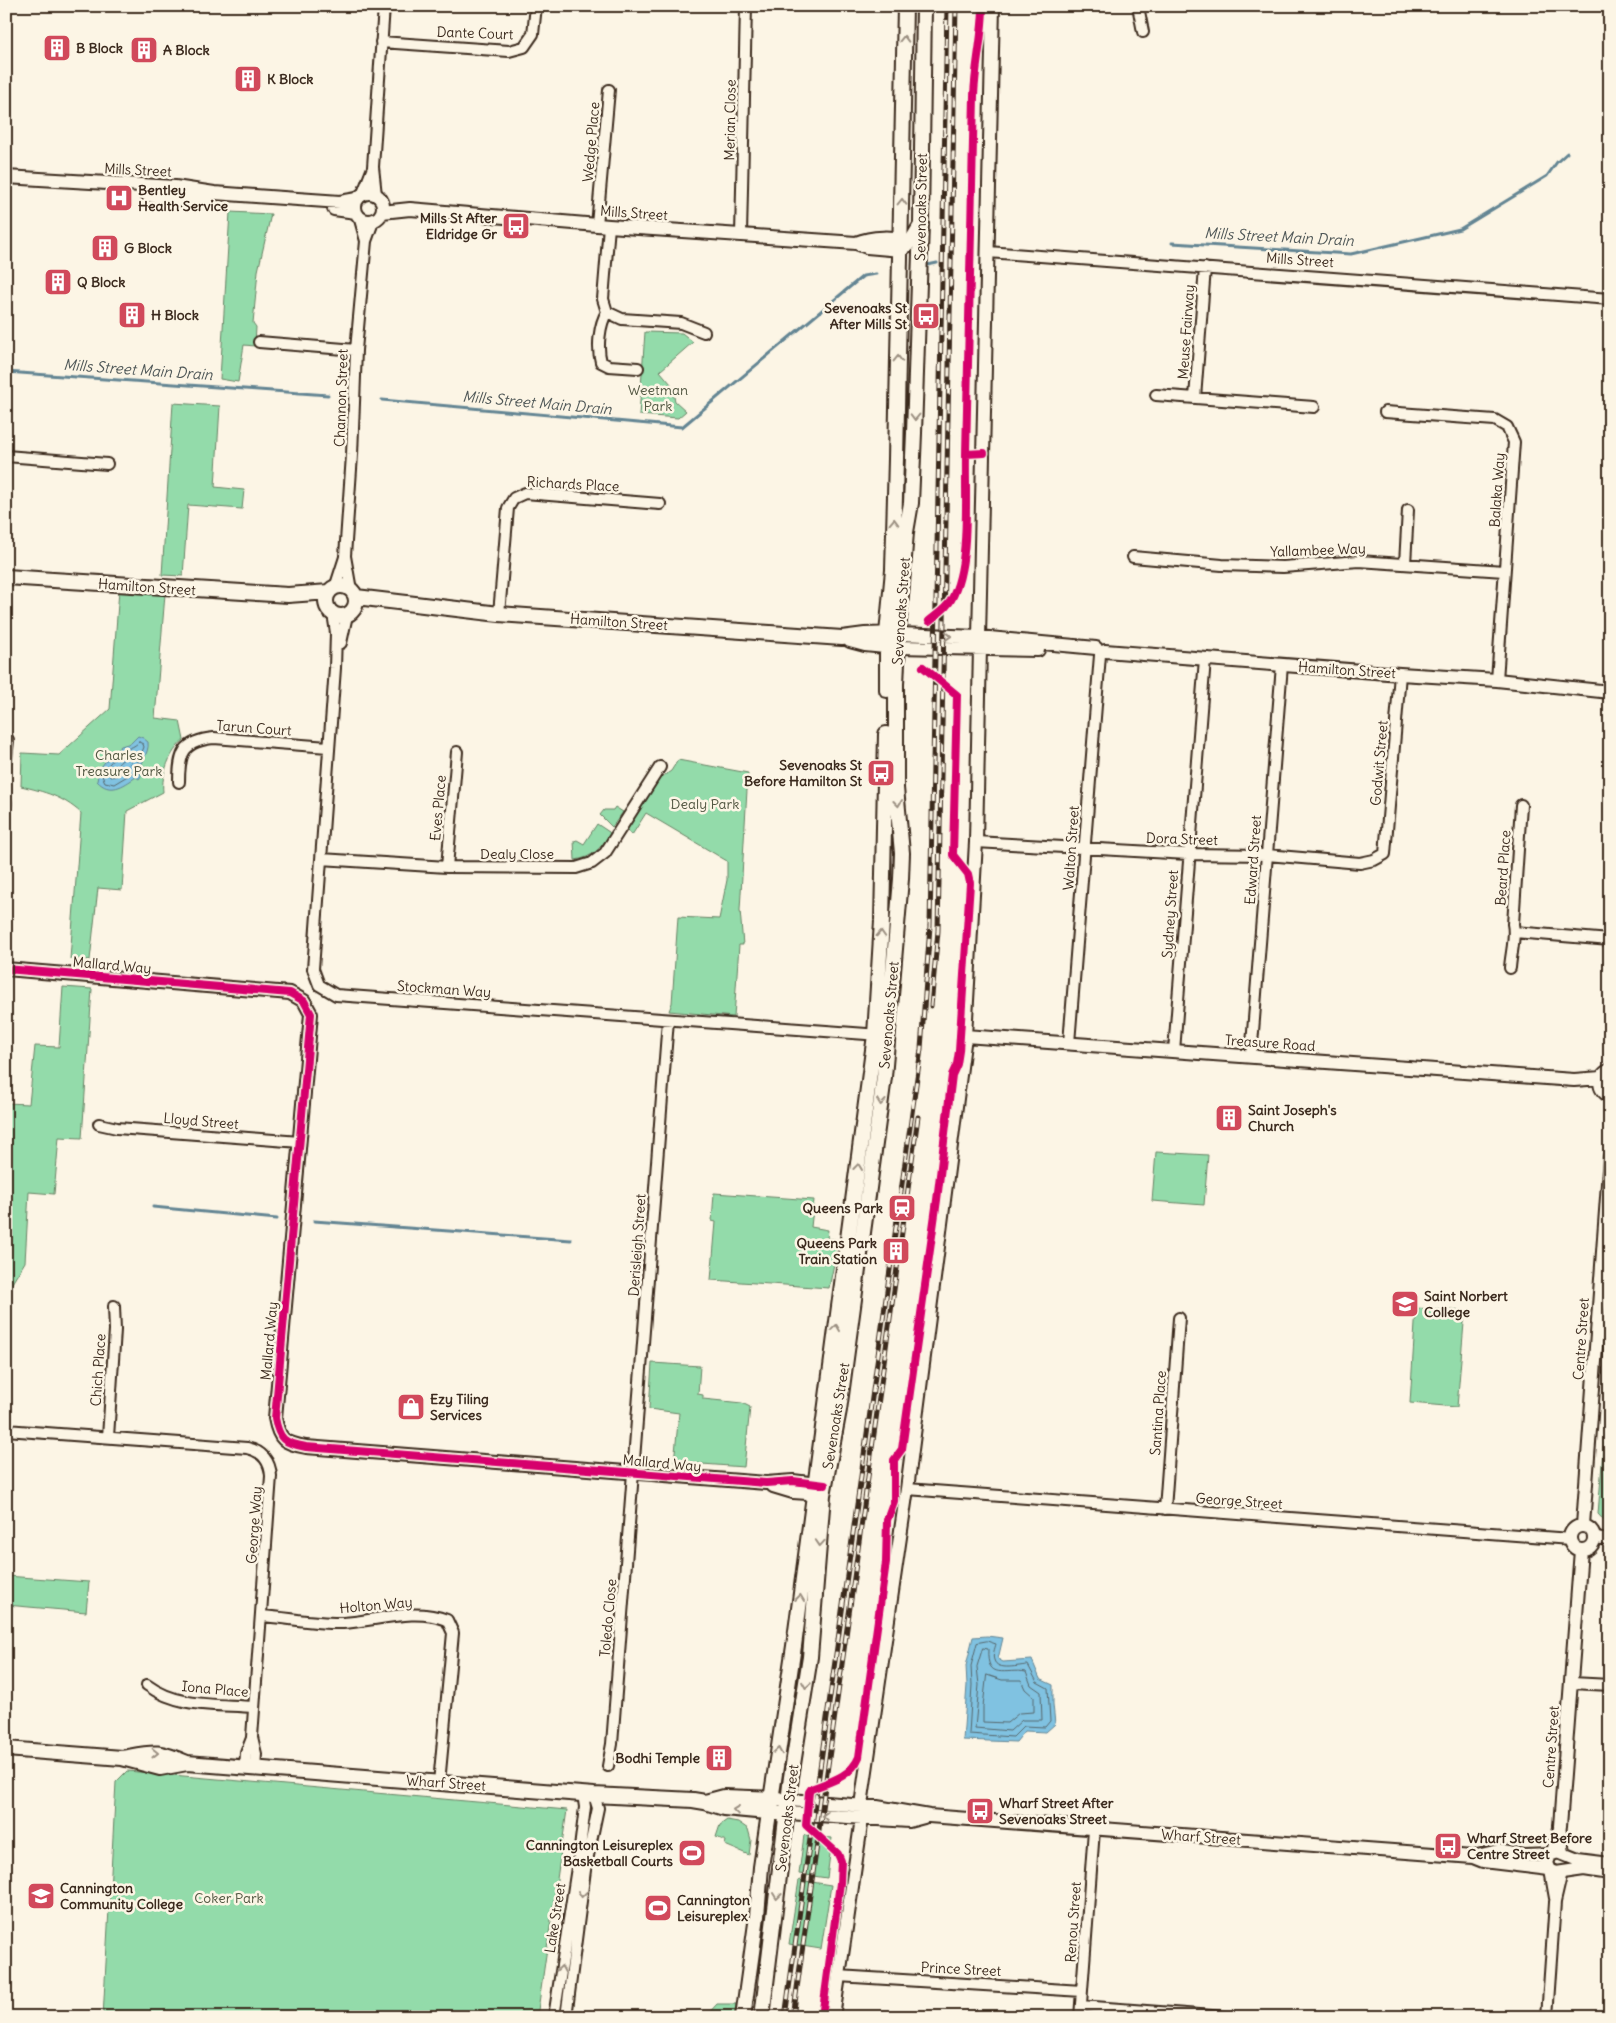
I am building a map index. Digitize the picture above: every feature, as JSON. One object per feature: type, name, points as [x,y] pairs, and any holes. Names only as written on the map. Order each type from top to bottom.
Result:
[{"type":"main road","name":"Sevenoaks Street","points":[[743,2017],[770,1806],[794,1646],[819,1489],[839,1410],[884,1077],[881,1035],[901,879],[902,853],[896,788],[893,570],[904,245],[905,6]]},
{"type":"main road","name":"Sevenoaks Street","points":[[893,640],[911,502],[921,223],[924,6]]},
{"type":"main road","name":"Hamilton Street","points":[[6,577],[288,595],[332,590],[343,586],[345,605]]},
{"type":"main road","points":[[332,590],[326,599],[345,605]]},
{"type":"main road","name":"Hamilton Street","points":[[288,595],[315,605],[397,602],[499,614],[893,640]]},
{"type":"main road","name":"Sevenoaks Street","points":[[762,2017],[810,1657],[819,1489]]},
{"type":"main road","name":"Wharf Street","points":[[6,1749],[122,1758],[161,1752],[187,1763],[704,1802],[724,1808],[789,1806]]},
{"type":"street","name":"Channon Street","points":[[345,605],[345,556],[352,455],[356,350],[366,241],[372,203],[384,6]]},
{"type":"street","name":"Dante Court","points":[[381,42],[509,51],[524,47],[533,34],[536,6]]},
{"type":"street","name":"Merian Close","points":[[742,235],[746,6]]},
{"type":"street","points":[[861,1805],[907,1489],[965,1036],[976,842],[993,6]]},
{"type":"street","points":[[1138,6],[1143,32]]},
{"type":"street","name":"Wedge Place","points":[[607,312],[603,299],[603,226],[609,90]]},
{"type":"street","name":"Mills Street","points":[[6,177],[175,187],[223,193],[372,203],[410,209],[603,226],[856,242],[868,247],[904,245]]},
{"type":"street","name":"Mills Street","points":[[6,184],[163,196],[179,200],[195,198],[348,210],[366,220],[372,203]]},
{"type":"street","points":[[357,214],[355,203],[372,203]]},
{"type":"street","name":"Channon Street","points":[[357,214],[366,241]]},
{"type":"street","points":[[919,264],[904,245],[921,223]]},
{"type":"street","name":"Mills Street","points":[[988,252],[1610,299]]},
{"type":"street","name":"Meuse Fairway","points":[[1195,398],[1205,268]]},
{"type":"street","points":[[638,368],[609,366],[601,362],[599,354],[601,331],[607,312],[622,319],[681,323],[704,332]]},
{"type":"street","points":[[259,342],[356,350]]},
{"type":"street","points":[[1156,395],[1314,406]]},
{"type":"street","name":"Balaka Way","points":[[1385,412],[1495,420],[1507,427],[1514,442],[1497,680]]},
{"type":"street","points":[[6,456],[108,464]]},
{"type":"street","name":"Richards Place","points":[[499,614],[508,508],[514,498],[525,493],[660,504]]},
{"type":"street","points":[[1404,564],[1408,510]]},
{"type":"street","name":"Channon Street","points":[[332,590],[345,556]]},
{"type":"street","name":"Yallambee Way","points":[[1133,557],[1222,565],[1283,567],[1360,561],[1504,571]]},
{"type":"street","name":"Stockman Way","points":[[345,605],[328,747],[322,859],[313,969],[319,985],[336,995],[881,1035]]},
{"type":"street","name":"Hamilton Street","points":[[893,640],[979,643],[1099,651],[1497,680],[1610,692]]},
{"type":"street","name":"Walton Street","points":[[1069,1043],[1099,651]]},
{"type":"street","name":"Sydney Street","points":[[1174,1051],[1188,854],[1205,659]]},
{"type":"street","name":"Edward Street","points":[[1251,1057],[1282,665]]},
{"type":"street","name":"Godwit Street","points":[[1385,854],[1400,674]]},
{"type":"street","name":"Hamilton Street","points":[[1590,689],[1610,688]]},
{"type":"street","points":[[6,737],[8,740],[6,759]]},
{"type":"street","name":"Tarun Court","points":[[179,782],[179,765],[182,754],[189,745],[200,739],[214,738],[328,747]]},
{"type":"street","name":"Eves Place","points":[[447,867],[457,752]]},
{"type":"street","name":"Dealy Close","points":[[322,859],[447,867],[576,868],[592,863],[605,853],[660,767]]},
{"type":"street","name":"Beard Place","points":[[1510,968],[1512,942],[1515,932],[1513,924],[1521,805]]},
{"type":"street","name":"Dora Street","points":[[976,842],[1188,854],[1267,855],[1360,863],[1374,860],[1385,854]]},
{"type":"street","points":[[1515,932],[1610,940]]},
{"type":"street","name":"Mallard Way","points":[[6,969],[290,993],[304,1001],[311,1014],[275,1418],[277,1429],[283,1440],[290,1444],[306,1447],[766,1484],[793,1492],[819,1489]]},
{"type":"street","name":"Derisleigh Street","points":[[634,1473],[668,1020]]},
{"type":"street","name":"Treasure Road","points":[[965,1036],[1607,1083]]},
{"type":"street","name":"Lloyd Street","points":[[99,1124],[300,1142]]},
{"type":"street","name":"Centre Street","points":[[1583,1525],[1610,1156]]},
{"type":"street","name":"Chich Place","points":[[108,1437],[115,1330],[114,1306]]},
{"type":"street","name":"Santina Place","points":[[1164,1509],[1179,1318]]},
{"type":"street","name":"George Way","points":[[6,1430],[247,1448],[258,1452],[266,1460],[271,1476],[252,1737],[246,1753],[250,1768]]},
{"type":"street","name":"Toledo Close","points":[[608,1766],[613,1734],[634,1473]]},
{"type":"street","name":"George Street","points":[[907,1489],[1570,1539]]},
{"type":"street","points":[[1583,1525],[1590,1528],[1595,1538],[1592,1546],[1581,1550],[1573,1547],[1570,1539],[1573,1529],[1583,1525]]},
{"type":"street","points":[[1595,1538],[1610,1540]]},
{"type":"street","name":"Centre Street","points":[[1558,1855],[1581,1550]]},
{"type":"street","name":"Holton Way","points":[[262,1616],[342,1623],[399,1615],[434,1615],[447,1620],[453,1633],[439,1783]]},
{"type":"street","points":[[1572,1683],[1610,1685]]},
{"type":"street","name":"Iona Place","points":[[147,1685],[162,1696],[182,1702],[254,1707]]},
{"type":"street","name":"Lake Street","points":[[554,2017],[585,1806],[589,1794]]},
{"type":"street","name":"Lake Street","points":[[566,2017],[585,1870],[598,1808],[589,1794]]},
{"type":"street","name":"Wharf Street","points":[[789,1806],[861,1805],[929,1816],[1094,1830],[1473,1857],[1498,1851],[1524,1856],[1558,1855],[1610,1864]]},
{"type":"street","name":"Wharf Street","points":[[789,1806],[862,1818],[909,1821],[929,1816]]},
{"type":"street","points":[[833,2017],[862,1818]]},
{"type":"street","name":"Renou Street","points":[[1080,2012],[1094,1830]]},
{"type":"street","points":[[1558,1855],[1568,1864],[1556,1871],[1547,1863],[1558,1855]]},
{"type":"street","name":"Wharf Street","points":[[1473,1857],[1483,1861],[1556,1871],[1584,1869],[1610,1873]]},
{"type":"street","points":[[1547,2017],[1556,1871]]},
{"type":"street","name":"Prince Street","points":[[838,1976],[1082,1990]]},
{"type":"street","points":[[1080,2012],[1225,2017]]},
{"type":"green space","points":[[230,212],[271,214],[258,271],[253,323],[256,327],[255,346],[244,345],[238,382],[220,379]]},
{"type":"green space","name":"Weetman Park","points":[[645,332],[682,333],[693,342],[660,371],[671,384],[675,401],[686,411],[678,418],[639,415]]},
{"type":"green space","points":[[173,403],[220,406],[215,487],[244,490],[242,509],[188,505],[183,576],[162,575]]},
{"type":"green space","name":"Charles Treasure Park","points":[[119,590],[165,594],[155,718],[180,721],[184,740],[175,750],[168,763],[163,778],[163,792],[127,811],[122,890],[98,888],[90,960],[70,959],[81,813],[60,799],[21,786],[22,753],[59,755],[110,709]]},
{"type":"green space","name":"Dealy Park","points":[[678,760],[748,773],[740,910],[743,945],[739,945],[734,1017],[669,1011],[672,1003],[678,917],[719,919],[727,880],[727,861],[646,813],[632,835],[626,830],[656,781],[671,771]]},
{"type":"green space","points":[[615,807],[623,812],[612,827],[600,815],[604,810],[613,810]]},
{"type":"green space","points":[[597,824],[610,834],[603,844],[591,855],[575,860],[574,841],[577,840],[584,844]]},
{"type":"green space","points":[[63,987],[92,989],[82,1138],[59,1137],[54,1194],[29,1192],[25,1262],[6,1293],[6,1103],[29,1104],[35,1046],[59,1047]]},
{"type":"green space","points":[[1156,1152],[1208,1155],[1204,1205],[1152,1201]]},
{"type":"green space","points":[[714,1193],[814,1200],[811,1227],[828,1230],[827,1238],[839,1240],[829,1288],[711,1280],[716,1222],[712,1221]]},
{"type":"green space","points":[[1416,1308],[1465,1311],[1457,1407],[1410,1403]]},
{"type":"green space","points":[[652,1363],[700,1366],[698,1394],[703,1395],[703,1399],[742,1403],[750,1407],[744,1467],[674,1462],[679,1413],[649,1409]]},
{"type":"green space","points":[[1610,1363],[1610,1527],[1598,1514]]},
{"type":"green space","points":[[6,1576],[89,1582],[86,1612],[6,1605]]},
{"type":"green space","name":"Coker Park","points":[[127,1771],[567,1810],[537,2017],[103,2017],[116,1782]]},
{"type":"green space","points":[[727,1820],[738,1822],[748,1829],[751,1840],[749,1855],[725,1845],[726,1841],[716,1837],[720,1825]]},
{"type":"green space","points":[[804,1835],[832,1838],[827,1878],[799,1874]]},
{"type":"green space","points":[[799,1880],[831,1885],[821,1949],[789,1944]]},
{"type":"green space","points":[[717,2004],[736,2004],[734,2017],[705,2017]]},
{"type":"water","points":[[138,736],[148,742],[139,779],[136,777],[116,788],[107,788],[97,781],[99,770],[107,759],[121,746],[131,743]]},
{"type":"water","points":[[973,1637],[1003,1638],[998,1659],[1003,1662],[1032,1660],[1040,1679],[1053,1685],[1055,1724],[1046,1732],[1025,1731],[1016,1742],[963,1740],[967,1685],[966,1666]]},
{"type":"waterway","name":"Mills Street Main Drain","points":[[1172,243],[1351,254],[1460,229],[1547,176],[1557,162],[1567,153]]},
{"type":"waterway","points":[[923,266],[937,263]]},
{"type":"waterway","name":"Mills Street Main Drain","points":[[382,400],[682,427],[863,276],[876,274]]},
{"type":"waterway","name":"Mills Street Main Drain","points":[[6,372],[328,395]]},
{"type":"waterway","points":[[153,1207],[277,1219]]},
{"type":"waterway","points":[[314,1221],[571,1240]]},
{"type":"railway","points":[[785,2017],[921,1049],[930,926],[947,6]]},
{"type":"railway","points":[[931,1006],[938,931],[956,6]]},
{"type":"railway","points":[[793,2017],[918,1117]]},
{"type":"cycle path","points":[[983,6],[974,96],[966,454],[984,453]]},
{"type":"cycle path","points":[[929,621],[944,609],[951,600],[962,568],[966,529],[966,454]]},
{"type":"cycle path","points":[[822,2017],[840,1883],[841,1861],[838,1854],[806,1825],[809,1792],[811,1789],[845,1774],[859,1757],[886,1562],[887,1520],[894,1501],[894,1460],[902,1449],[937,1200],[952,1075],[957,1064],[959,1051],[970,883],[968,874],[953,855],[957,695],[923,667]]},
{"type":"cycle path","points":[[6,969],[290,993],[304,1001],[311,1014],[275,1418],[278,1431],[288,1442],[306,1447],[766,1483],[793,1481],[825,1485]]},
{"type":"place","name":"B Block","points":[[57,48]]},
{"type":"place","name":"A Block","points":[[144,50]]},
{"type":"place","name":"K Block","points":[[248,79]]},
{"type":"place","name":"Bentley Health Service","points":[[119,198]]},
{"type":"place","name":"Mills St After Eldridge Gr","points":[[516,226]]},
{"type":"place","name":"G Block","points":[[105,248]]},
{"type":"place","name":"Q Block","points":[[58,282]]},
{"type":"place","name":"H Block","points":[[132,315]]},
{"type":"place","name":"Sevenoaks St After Mills St","points":[[926,316]]},
{"type":"place","name":"Sevenoaks St Before Hamilton St","points":[[881,773]]},
{"type":"place","name":"Saint Joseph's Church","points":[[1229,1118]]},
{"type":"place","name":"Queens Park","points":[[902,1208]]},
{"type":"place","name":"Queens Park Train Station","points":[[896,1251]]},
{"type":"place","name":"Saint Norbert College","points":[[1405,1304]]},
{"type":"place","name":"Ezy Tiling Services","points":[[411,1407]]},
{"type":"place","name":"Bodhi Temple","points":[[719,1758]]},
{"type":"place","name":"Wharf Street After Sevenoaks Street","points":[[980,1811]]},
{"type":"place","name":"Wharf Street Before Centre Street","points":[[1448,1846]]},
{"type":"place","name":"Cannington Leisureplex Basketball Courts","points":[[692,1853]]},
{"type":"place","name":"Cannington Community College","points":[[41,1896]]},
{"type":"place","name":"Cannington Leisureplex","points":[[658,1908]]}]
